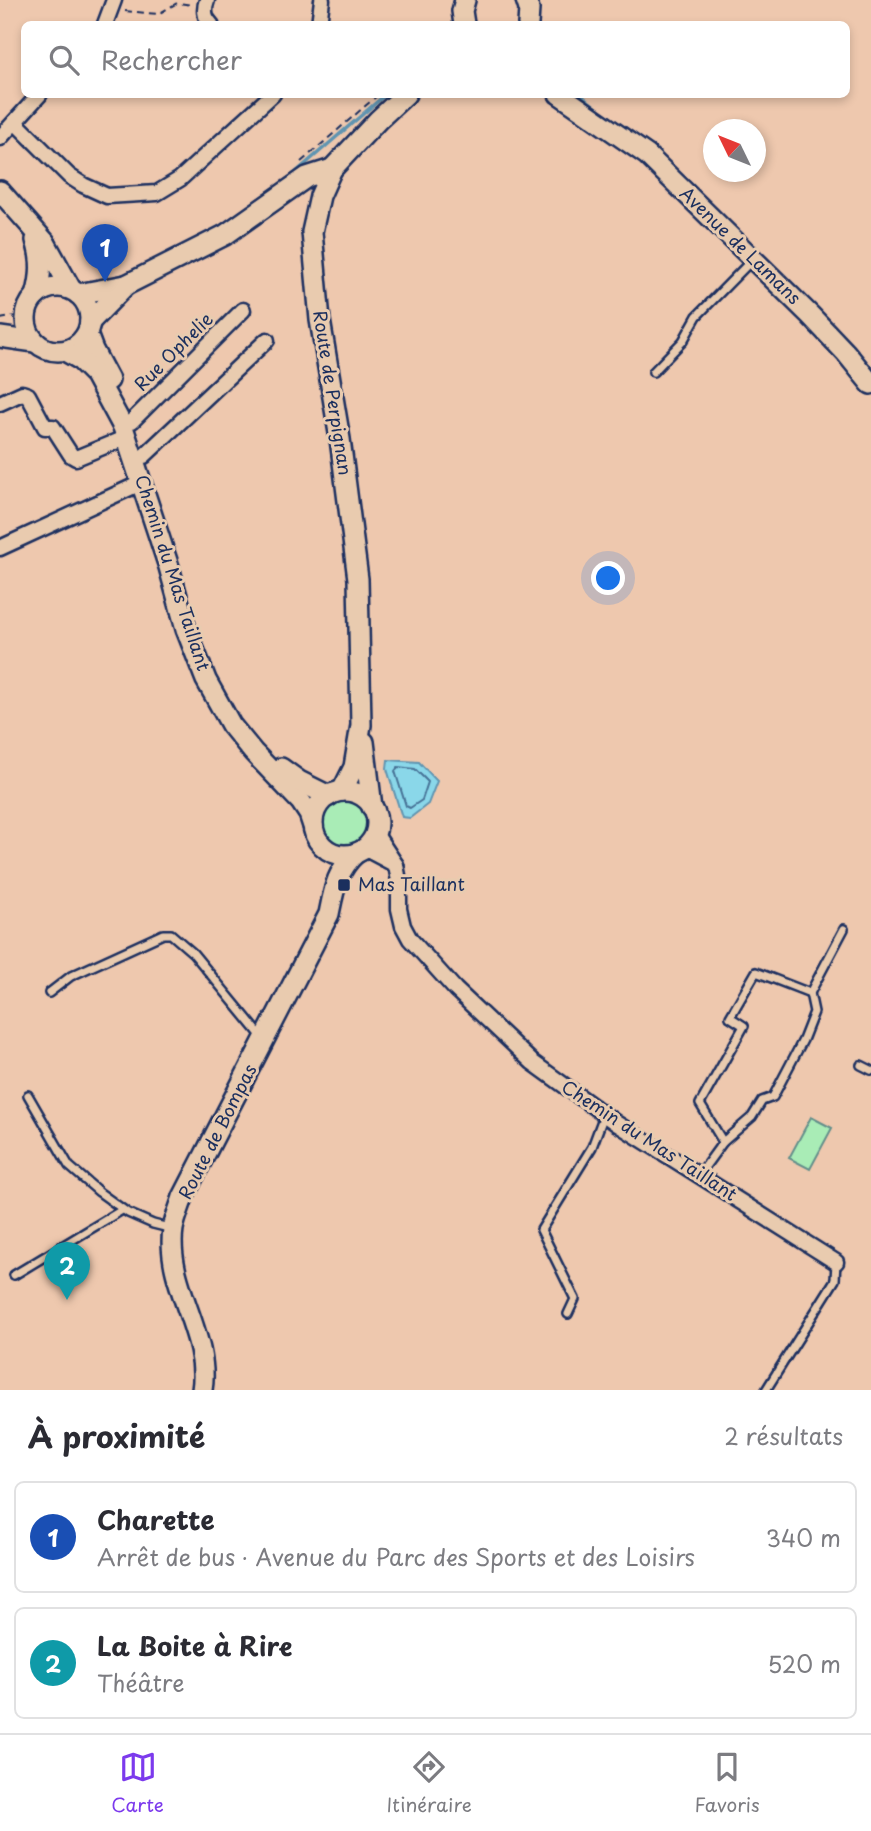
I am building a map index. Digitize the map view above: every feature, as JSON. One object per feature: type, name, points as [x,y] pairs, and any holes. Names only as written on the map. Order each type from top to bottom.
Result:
[{"type":"main road","name":"Route de Perpignan","points":[[335,793],[354,766],[361,724],[358,579],[320,320],[312,232],[320,196],[332,169],[402,98]]},
{"type":"main road","name":"Avenue de Lamans","points":[[565,98],[647,155],[846,352],[871,384]]},
{"type":"main road","name":"Avenue de Lamans","points":[[576,98],[597,119]]},
{"type":"main road","points":[[36,296],[52,287],[74,291],[126,285],[225,235],[295,177],[307,177],[332,169]]},
{"type":"main road","points":[[295,177],[320,196]]},
{"type":"main road","points":[[0,191],[44,242],[74,291],[85,301],[88,328]]},
{"type":"main road","points":[[0,336],[26,314],[36,296],[42,275],[41,256],[33,229]]},
{"type":"main road","points":[[26,314],[29,334],[35,342],[44,348],[65,351],[81,341],[88,328],[126,285]]},
{"type":"main road","name":"Chemin du Mas Taillant","points":[[88,328],[93,351],[144,456],[197,632],[224,693],[258,742],[285,772],[314,790],[335,793]]},
{"type":"main road","points":[[0,336],[35,342]]},
{"type":"main road","name":"Chemin du Mas Taillant","points":[[65,351],[79,359],[95,374],[130,429],[142,482],[186,629],[206,680],[231,725],[253,752],[302,802],[317,835]]},
{"type":"main road","name":"Route de Perpignan","points":[[361,724],[367,752],[372,807]]},
{"type":"main road","points":[[335,793],[359,795],[372,807],[376,815],[365,845],[346,862],[337,876],[330,914],[304,965],[323,892],[326,867],[317,835],[316,808],[335,793]]},
{"type":"main road","points":[[317,835],[337,854],[365,845]]},
{"type":"main road","name":"Route de Bompas","points":[[202,1390],[200,1354],[174,1259],[173,1229],[183,1197],[304,965]]},
{"type":"street","points":[[319,21],[322,0]]},
{"type":"street","points":[[106,21],[114,1]]},
{"type":"street","points":[[205,4],[210,21]]},
{"type":"street","points":[[0,138],[36,98]]},
{"type":"street","points":[[15,122],[82,186],[107,196],[157,193],[180,179],[269,98]]},
{"type":"street","name":"Rue Ophelie","points":[[130,429],[243,310]]},
{"type":"street","points":[[144,456],[267,340]]},
{"type":"street","points":[[0,403],[22,393],[28,395],[45,427],[53,427],[71,455],[76,458],[130,429]]},
{"type":"street","points":[[0,548],[142,482]]},
{"type":"street","name":"Chemin du Mas Taillant","points":[[365,845],[396,865],[399,909],[403,926],[411,939],[455,989],[532,1062],[604,1115],[836,1262]]},
{"type":"lane","points":[[653,372],[683,341],[697,316],[754,259]]},
{"type":"lane","points":[[699,1175],[723,1142],[752,1117],[762,1101],[774,1097],[814,1012],[810,993],[844,929]]},
{"type":"lane","points":[[49,993],[71,976],[163,934],[171,934],[193,953],[264,1040]]},
{"type":"lane","points":[[723,1142],[700,1104],[744,1026],[730,1017],[756,972],[810,993]]},
{"type":"lane","points":[[861,1065],[871,1070]]},
{"type":"lane","points":[[28,1096],[69,1166],[122,1210],[153,1224],[173,1229]]},
{"type":"lane","points":[[568,1314],[575,1299],[541,1230],[592,1147],[604,1115]]},
{"type":"lane","points":[[14,1275],[122,1210]]},
{"type":"lane","points":[[766,1390],[835,1280],[836,1262]]},
{"type":"path","points":[[114,1],[124,11],[158,14],[177,3],[205,4]]},
{"type":"path","points":[[295,177],[375,98]]},
{"type":"path","points":[[0,319],[26,314]]},
{"type":"green space","points":[[345,800],[361,807],[368,823],[361,839],[345,846],[329,839],[322,823],[329,807]]},
{"type":"green space","points":[[811,1117],[832,1128],[810,1169],[789,1158]]},
{"type":"water","points":[[388,760],[419,762],[437,781],[428,804],[410,818],[402,817],[387,769]]},
{"type":"waterway","points":[[288,179],[381,98]]},
{"type":"waterway","points":[[585,98],[598,109]]},
{"type":"waterway","points":[[213,231],[227,222]]},
{"type":"place","name":"Charette","points":[[105,282]]},
{"type":"place","name":"Mas Taillant","points":[[344,885]]},
{"type":"place","name":"La Boite à Rire","points":[[67,1300]]}]
